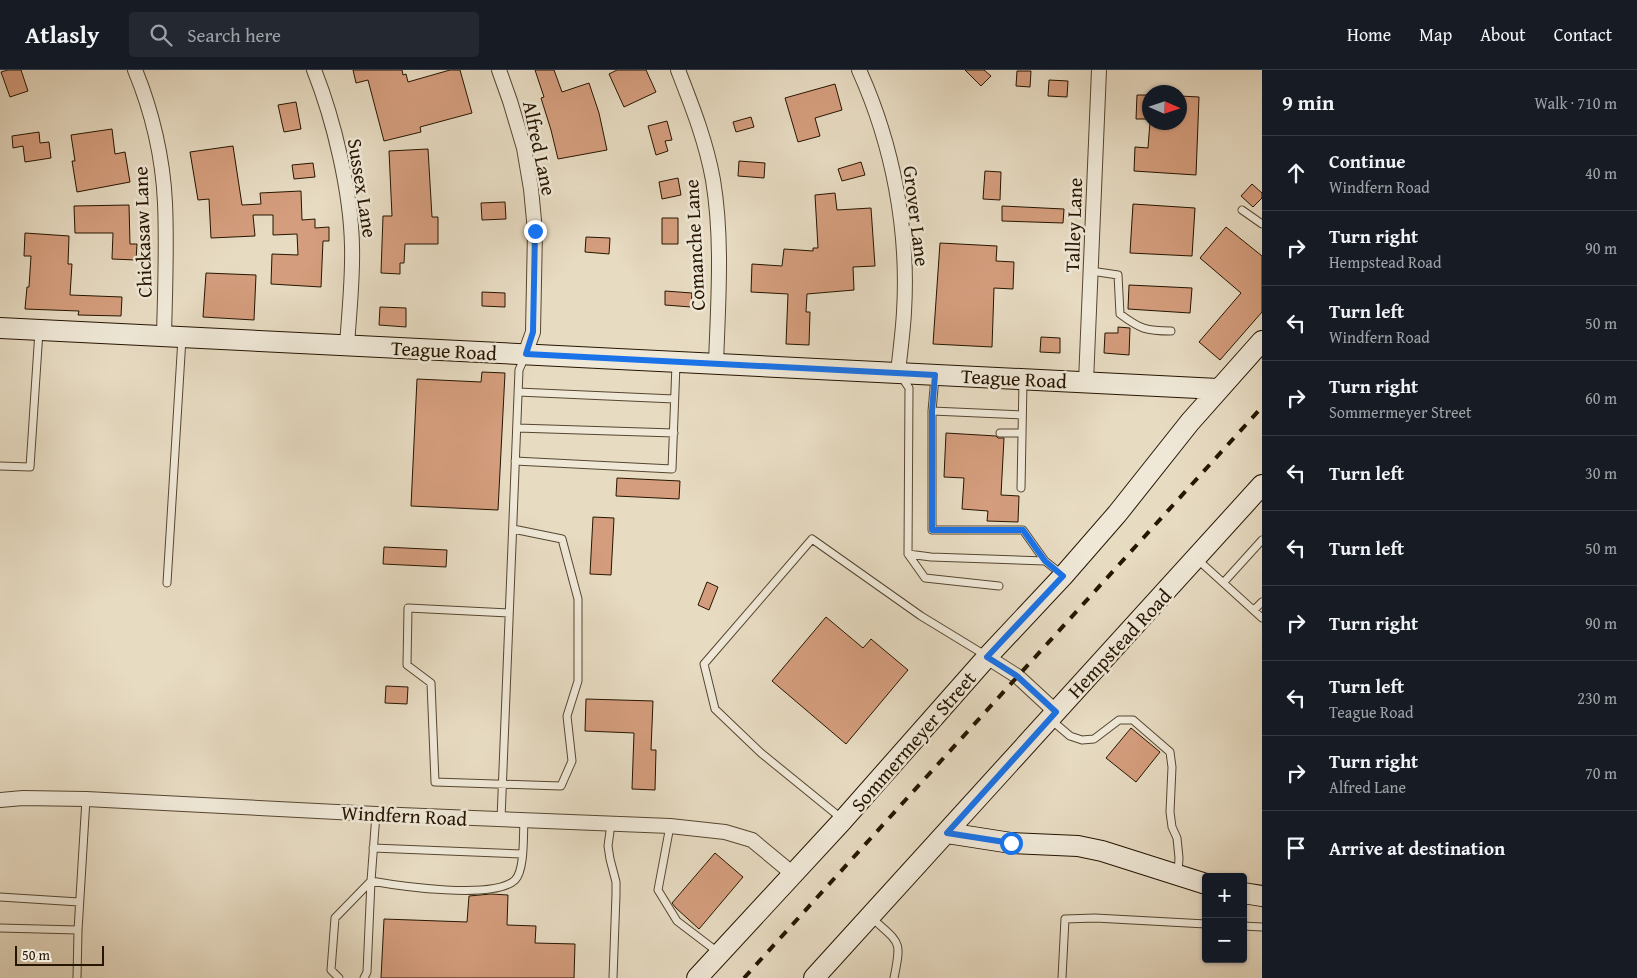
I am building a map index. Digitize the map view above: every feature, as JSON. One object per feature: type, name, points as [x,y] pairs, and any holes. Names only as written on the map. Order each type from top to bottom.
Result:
[{"type":"street","name":"Chickasaw Lane","points":[[135,70],[150,116],[160,158],[165,202],[173,337]]},
{"type":"street","name":"Sussex Lane","points":[[314,70],[332,126],[350,213],[352,247],[347,346]]},
{"type":"street","name":"Alfred Lane","points":[[498,70],[510,101],[524,148],[535,231],[533,332],[526,354]]},
{"type":"street","name":"Comanche Lane","points":[[678,70],[696,114],[713,180],[719,266],[716,364]]},
{"type":"street","name":"Grover Lane","points":[[859,70],[876,111],[896,185],[904,272],[904,311],[898,373]]},
{"type":"street","name":"Talley Lane","points":[[1086,382],[1099,70]]},
{"type":"street","name":"Teague Road","points":[[0,328],[1218,389]]},
{"type":"street","name":"Sommermeyer Street","points":[[697,978],[794,874],[987,657],[1063,576],[1117,514],[1190,422],[1262,341]]},
{"type":"street","name":"Hempstead Road","points":[[814,978],[1197,559],[1262,485]]},
{"type":"street","points":[[987,657],[1017,676],[1053,716]]},
{"type":"street","name":"Windfern Road","points":[[0,800],[23,798],[86,799],[376,814],[670,826],[725,832],[752,840],[794,874]]},
{"type":"street","points":[[947,833],[1011,843],[1078,846],[1102,851],[1202,883]]},
{"type":"street","points":[[1247,894],[1262,896]]},
{"type":"lane","points":[[1242,210],[1262,224]]},
{"type":"lane","points":[[1091,271],[1118,276],[1120,314],[1131,323],[1147,331],[1170,331]]},
{"type":"lane","points":[[0,466],[30,466],[39,330]]},
{"type":"lane","points":[[167,583],[173,337]]},
{"type":"lane","points":[[501,819],[519,370],[526,354]]},
{"type":"lane","points":[[515,461],[672,469],[676,362]]},
{"type":"lane","points":[[898,373],[909,388],[908,554],[925,578],[999,586]]},
{"type":"lane","points":[[935,375],[932,411],[932,530],[1023,530],[1045,561],[1063,576]]},
{"type":"lane","points":[[1021,488],[1023,379]]},
{"type":"lane","points":[[518,392],[674,399]]},
{"type":"lane","points":[[932,411],[1022,415]]},
{"type":"lane","points":[[517,428],[674,433]]},
{"type":"lane","points":[[1000,433],[1022,433]]},
{"type":"lane","points":[[509,613],[408,608],[407,665],[431,683],[435,782],[562,786],[572,762],[567,716],[578,681],[578,599],[562,539],[513,529]]},
{"type":"lane","points":[[843,820],[761,753],[715,709],[704,664],[812,539],[921,616],[987,657]]},
{"type":"lane","points":[[1224,582],[1262,540]]},
{"type":"lane","points":[[908,554],[931,557],[1045,561]]},
{"type":"lane","points":[[1197,559],[1262,618]]},
{"type":"lane","points":[[1254,610],[1262,602]]},
{"type":"lane","points":[[1053,716],[1070,736],[1082,740],[1094,739],[1119,720],[1134,720],[1170,752],[1172,767],[1170,812],[1172,827],[1178,838],[1178,876]]},
{"type":"lane","points":[[77,978],[79,902],[86,799]]},
{"type":"lane","points":[[364,978],[367,972],[376,814]]},
{"type":"lane","points":[[371,881],[413,888],[444,890],[486,890],[503,887],[515,880],[521,872],[524,820]]},
{"type":"lane","points":[[611,824],[608,846],[616,882],[613,978]]},
{"type":"lane","points":[[670,826],[658,890],[677,921],[720,953]]},
{"type":"lane","points":[[373,848],[522,854]]},
{"type":"lane","points":[[339,978],[331,970],[335,918],[371,881]]},
{"type":"lane","points":[[0,897],[79,902]]},
{"type":"lane","points":[[870,917],[897,941],[900,952],[894,978]]},
{"type":"lane","points":[[1062,978],[1065,919],[1095,918],[1202,924]]},
{"type":"lane","points":[[1247,926],[1262,927]]},
{"type":"lane","points":[[0,928],[78,930]]},
{"type":"building","points":[[21,70],[28,91],[10,97],[1,72]]},
{"type":"building","points":[[353,70],[402,70],[403,75],[406,74],[408,82],[450,70],[460,70],[472,113],[420,127],[421,132],[384,141],[368,80],[356,83]]},
{"type":"building","points":[[535,70],[554,70],[562,92],[589,83],[599,113],[607,150],[558,159],[541,98],[544,97]]},
{"type":"building","points":[[617,70],[646,70],[656,92],[624,107],[609,74]]},
{"type":"building","points":[[965,70],[984,70],[991,76],[981,86]]},
{"type":"building","points":[[1017,71],[1031,71],[1030,87],[1016,86]]},
{"type":"building","points":[[1049,80],[1068,81],[1067,97],[1048,96]]},
{"type":"building","points":[[835,84],[842,110],[815,118],[820,136],[798,142],[785,98]]},
{"type":"building","points":[[1137,95],[1142,95],[1142,119],[1136,119]]},
{"type":"building","points":[[1187,96],[1199,97],[1196,175],[1134,171],[1135,147],[1148,148],[1149,130],[1187,130]]},
{"type":"building","points":[[296,102],[301,129],[284,132],[278,105]]},
{"type":"building","points":[[751,117],[754,127],[736,132],[733,122]]},
{"type":"building","points":[[667,121],[672,140],[665,141],[668,151],[656,155],[648,126]]},
{"type":"building","points":[[112,129],[115,154],[125,152],[130,182],[77,192],[72,161],[75,161],[71,135]]},
{"type":"building","points":[[39,132],[40,143],[49,142],[51,158],[25,162],[23,146],[13,148],[12,136]]},
{"type":"building","points":[[233,146],[242,205],[261,204],[260,193],[301,191],[302,220],[315,219],[315,228],[329,227],[329,241],[323,241],[321,287],[271,284],[272,254],[298,255],[297,234],[273,235],[273,215],[253,215],[255,236],[211,238],[209,199],[198,200],[190,152]]},
{"type":"building","points":[[428,149],[432,217],[438,217],[438,244],[405,244],[404,263],[400,263],[400,274],[381,273],[383,216],[392,216],[389,151]]},
{"type":"building","points":[[739,161],[765,163],[764,178],[738,176]]},
{"type":"building","points":[[861,162],[865,175],[842,181],[838,169]]},
{"type":"building","points":[[313,163],[315,177],[294,179],[292,165]]},
{"type":"building","points":[[985,171],[1001,172],[1000,200],[983,199]]},
{"type":"building","points":[[678,178],[681,195],[662,199],[659,182]]},
{"type":"building","points":[[1252,184],[1262,193],[1262,198],[1253,207],[1241,196]]},
{"type":"building","points":[[835,193],[837,210],[871,208],[875,266],[853,267],[854,290],[807,294],[806,312],[810,312],[809,345],[786,344],[788,294],[751,292],[752,264],[782,266],[784,249],[813,251],[813,248],[818,248],[815,195]]},
{"type":"building","points":[[505,202],[506,219],[482,220],[481,203]]},
{"type":"building","points":[[1133,204],[1195,208],[1192,256],[1130,253]]},
{"type":"building","points":[[129,205],[130,244],[137,244],[136,260],[112,259],[113,233],[75,233],[74,206]]},
{"type":"building","points":[[1002,206],[1064,209],[1063,223],[1002,221]]},
{"type":"building","points":[[662,218],[678,218],[678,244],[662,244]]},
{"type":"building","points":[[1226,227],[1262,256],[1262,312],[1220,360],[1199,342],[1241,293],[1200,258]]},
{"type":"building","points":[[25,233],[69,236],[68,264],[72,264],[70,295],[122,297],[121,316],[78,315],[79,311],[25,309],[31,256],[24,256]]},
{"type":"building","points":[[586,237],[610,238],[609,254],[585,252]]},
{"type":"building","points":[[940,243],[997,246],[996,261],[1014,262],[1013,289],[994,288],[992,347],[933,344]]},
{"type":"building","points":[[206,273],[256,275],[254,320],[203,317]]},
{"type":"building","points":[[1129,285],[1192,288],[1190,313],[1128,309]]},
{"type":"building","points":[[665,291],[692,293],[691,307],[665,305]]},
{"type":"building","points":[[482,292],[505,293],[505,307],[482,306]]},
{"type":"building","points":[[380,307],[406,308],[406,327],[379,325]]},
{"type":"building","points":[[1118,327],[1130,328],[1129,355],[1104,353],[1105,333],[1118,333]]},
{"type":"building","points":[[1041,337],[1060,338],[1060,353],[1040,352]]},
{"type":"building","points":[[482,372],[505,373],[498,510],[411,506],[417,379],[481,382]]},
{"type":"building","points":[[946,433],[1004,438],[1001,495],[1019,496],[1018,522],[987,521],[988,511],[962,509],[964,478],[944,477]]},
{"type":"building","points":[[617,478],[680,481],[679,499],[616,496]]},
{"type":"building","points":[[593,517],[614,518],[611,575],[590,574]]},
{"type":"building","points":[[384,547],[447,550],[446,567],[383,564]]},
{"type":"building","points":[[707,582],[718,587],[709,610],[698,605]]},
{"type":"building","points":[[826,617],[863,648],[871,639],[908,670],[846,744],[772,681]]},
{"type":"building","points":[[386,686],[408,687],[407,704],[385,703]]},
{"type":"building","points":[[586,699],[653,701],[651,750],[656,750],[655,790],[632,789],[634,733],[585,731]]},
{"type":"building","points":[[1131,728],[1160,752],[1136,782],[1106,758]]},
{"type":"building","points":[[715,853],[743,877],[699,929],[672,903]]},
{"type":"building","points":[[508,895],[507,925],[536,926],[535,943],[575,944],[574,978],[381,978],[384,919],[467,922],[469,896]]},
{"type":"railway","points":[[744,978],[1262,407]]},
{"type":"route","points":[[535,231],[533,332],[526,354],[935,375],[932,411],[932,530],[1023,530],[1045,561],[1063,576],[987,657],[1017,676],[1056,712],[947,833],[1011,843]]}]
